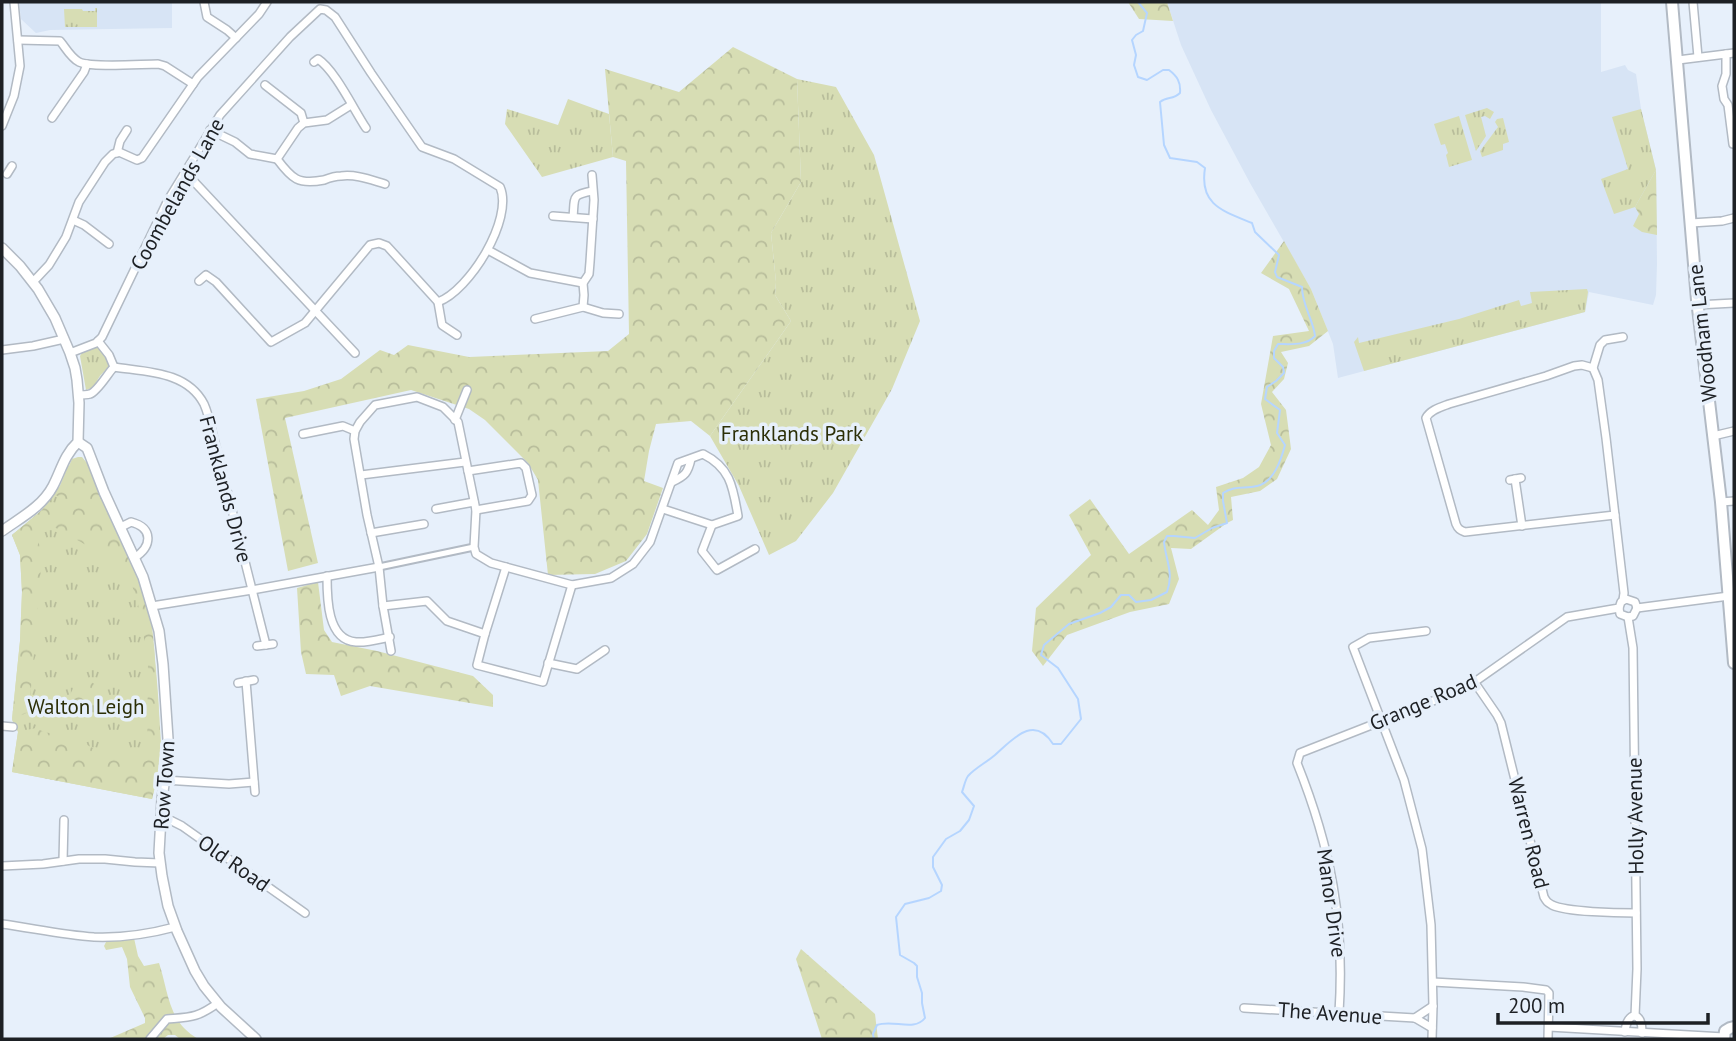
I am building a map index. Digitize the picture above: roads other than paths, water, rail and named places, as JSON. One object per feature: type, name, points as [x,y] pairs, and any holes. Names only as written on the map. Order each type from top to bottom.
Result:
[{"type":"main road","name":"Woodham Lane","points":[[1672,2],[1697,305],[1721,502],[1734,663]]},
{"type":"main road","points":[[1724,1038],[1727,1029],[1734,1027]]},
{"type":"street","points":[[2,126],[17,85],[19,66],[14,2]]},
{"type":"street","points":[[205,2],[207,17],[236,38]]},
{"type":"street","points":[[33,282],[49,265],[66,237],[79,202],[105,162],[117,153],[137,160],[142,158],[193,84],[259,14],[267,2]]},
{"type":"street","points":[[1693,2],[1698,57]]},
{"type":"street","name":"Coombelands Lane","points":[[99,341],[109,326],[168,200],[210,130],[220,115],[290,37],[320,9],[335,16],[422,147],[454,159],[500,187],[500,214],[488,250]]},
{"type":"street","points":[[18,40],[61,41],[72,56],[87,64],[165,66],[193,84]]},
{"type":"street","points":[[1678,60],[1730,53],[1723,93],[1733,126],[1734,144]]},
{"type":"street","points":[[314,62],[317,59],[321,61],[331,72],[366,128]]},
{"type":"street","points":[[52,118],[87,64]]},
{"type":"street","points":[[265,85],[301,113],[304,123]]},
{"type":"street","points":[[277,159],[304,123],[327,120],[351,105]]},
{"type":"street","points":[[117,153],[120,141],[128,130]]},
{"type":"street","points":[[210,130],[235,142],[250,154],[277,159],[288,174],[298,181],[306,183],[340,176],[362,177],[385,184]]},
{"type":"street","points":[[2,165],[9,170]]},
{"type":"street","points":[[186,173],[355,353]]},
{"type":"street","points":[[583,307],[583,283],[589,274],[593,219],[592,175]]},
{"type":"street","points":[[573,217],[575,197],[592,191]]},
{"type":"street","points":[[553,216],[593,219]]},
{"type":"street","points":[[1691,223],[1734,218]]},
{"type":"street","points":[[73,220],[109,243]]},
{"type":"street","points":[[199,281],[206,275],[216,282],[271,342],[305,323],[370,245],[379,243],[387,246],[438,302],[442,325],[457,335]]},
{"type":"street","points":[[2,248],[33,282],[50,309],[75,368],[78,399],[78,442],[69,451],[54,485],[30,511],[2,530]]},
{"type":"street","points":[[438,302],[458,287],[477,267],[488,250],[530,273],[583,283]]},
{"type":"street","points":[[1697,305],[1734,303]]},
{"type":"street","points":[[535,319],[583,307],[619,314]]},
{"type":"street","points":[[1623,337],[1611,335],[1600,345],[1593,368],[1598,380],[1624,593],[1619,608],[1620,614],[1633,616],[1637,608]]},
{"type":"street","points":[[2,350],[64,339]]},
{"type":"street","points":[[70,352],[99,341],[114,367],[96,390],[78,399]]},
{"type":"street","points":[[1593,368],[1574,366],[1449,404],[1434,410],[1426,418],[1458,529],[1465,532],[1615,515]]},
{"type":"street","name":"Franklands Drive","points":[[114,367],[171,376],[188,386],[202,401],[216,444],[265,645]]},
{"type":"street","points":[[455,420],[467,390]]},
{"type":"street","points":[[391,650],[379,567],[354,439],[355,431],[375,405],[417,397],[443,407],[458,422],[475,506],[474,547],[476,554],[491,563],[572,585],[611,578],[633,564],[650,542],[678,463],[703,454],[717,461],[732,484],[738,516],[712,525],[663,509]]},
{"type":"street","points":[[303,434],[344,426],[355,431]]},
{"type":"street","points":[[1713,436],[1734,431]]},
{"type":"street","name":"Row Town","points":[[78,442],[87,448],[143,577],[159,631],[168,739],[160,819],[160,863],[168,906],[175,927],[204,986],[256,1039]]},
{"type":"street","points":[[361,475],[465,462]]},
{"type":"street","points":[[436,509],[528,501],[531,495],[524,464],[518,462],[468,471]]},
{"type":"street","points":[[1515,479],[1521,526]]},
{"type":"street","points":[[1721,502],[1734,501]]},
{"type":"street","points":[[121,527],[131,522],[139,524],[148,536],[146,549],[134,558]]},
{"type":"street","points":[[371,533],[424,524]]},
{"type":"street","points":[[712,525],[702,551],[717,570],[755,549]]},
{"type":"street","points":[[252,590],[474,547]]},
{"type":"street","points":[[506,568],[477,665],[543,682],[572,585]]},
{"type":"street","points":[[327,576],[331,619],[337,632],[346,640],[358,642],[390,637]]},
{"type":"street","name":"Franklands Drive","points":[[152,606],[252,590]]},
{"type":"street","points":[[1637,608],[1729,596]]},
{"type":"street","points":[[1623,600],[1632,600],[1637,608]]},
{"type":"street","points":[[383,606],[427,601],[447,621],[485,634]]},
{"type":"street","name":"Grange Road","points":[[1298,757],[1305,750],[1475,683],[1567,617],[1619,608]]},
{"type":"street","name":"Holly Avenue","points":[[1628,617],[1633,648],[1637,969],[1635,1016]]},
{"type":"street","points":[[1426,631],[1369,638],[1353,647],[1404,780],[1422,849],[1431,925],[1432,1039]]},
{"type":"street","points":[[548,663],[577,669],[605,650]]},
{"type":"street","points":[[246,681],[255,792]]},
{"type":"street","name":"Warren Road","points":[[1475,683],[1501,723],[1544,897],[1548,903],[1572,909],[1636,913]]},
{"type":"street","points":[[2,726],[13,727]]},
{"type":"street","name":"Manor Drive","points":[[1298,757],[1297,763],[1318,818],[1333,880],[1340,958],[1339,1013]]},
{"type":"street","points":[[164,780],[229,784],[254,782]]},
{"type":"street","name":"Old Road","points":[[160,819],[182,826],[305,913]]},
{"type":"street","points":[[63,861],[64,820]]},
{"type":"street","points":[[2,866],[79,859],[160,863]]},
{"type":"street","points":[[2,924],[94,937],[144,934],[175,927]]},
{"type":"street","points":[[1433,982],[1546,990],[1549,993],[1548,1039]]},
{"type":"street","points":[[150,1039],[167,1019],[194,1016],[218,1003]]},
{"type":"street","points":[[1415,1018],[1433,1006]]},
{"type":"street","name":"The Avenue","points":[[1244,1008],[1415,1018],[1432,1028]]},
{"type":"street","name":"Holly Avenue","points":[[1631,1035],[1627,1022],[1635,1016]]},
{"type":"street","name":"Holly Avenue","points":[[1635,1016],[1640,1018],[1646,1035]]},
{"type":"street","points":[[1549,1027],[1631,1035],[1724,1038]]},
{"type":"waterway","points":[[874,1039],[877,1025],[909,1025],[925,1018],[917,966],[900,955],[896,917],[905,904],[929,898],[941,891],[942,885],[933,867],[933,857],[946,839],[960,831],[969,820],[974,806],[962,792],[968,776],[1024,732],[1038,731],[1046,735],[1053,744],[1061,744],[1081,719],[1078,699],[1058,668],[1041,655],[1044,645],[1069,624],[1111,607],[1121,595],[1129,595],[1136,602],[1151,600],[1167,592],[1170,573],[1164,542],[1167,536],[1195,538],[1227,523],[1223,493],[1236,488],[1257,486],[1268,480],[1279,464],[1285,445],[1277,433],[1280,410],[1265,399],[1267,387],[1284,373],[1283,367],[1274,358],[1274,351],[1278,344],[1303,343],[1315,336],[1302,287],[1277,277],[1275,272],[1279,255],[1255,232],[1252,223],[1215,205],[1206,191],[1205,168],[1197,162],[1170,158],[1164,145],[1160,102],[1180,93],[1180,86],[1169,70],[1163,70],[1147,80],[1138,77],[1132,40],[1143,31],[1147,13],[1138,2]]},
{"type":"park label","name":"Franklands Park","points":[[792,433]]},
{"type":"park label","name":"Walton Leigh","points":[[86,706]]}]
